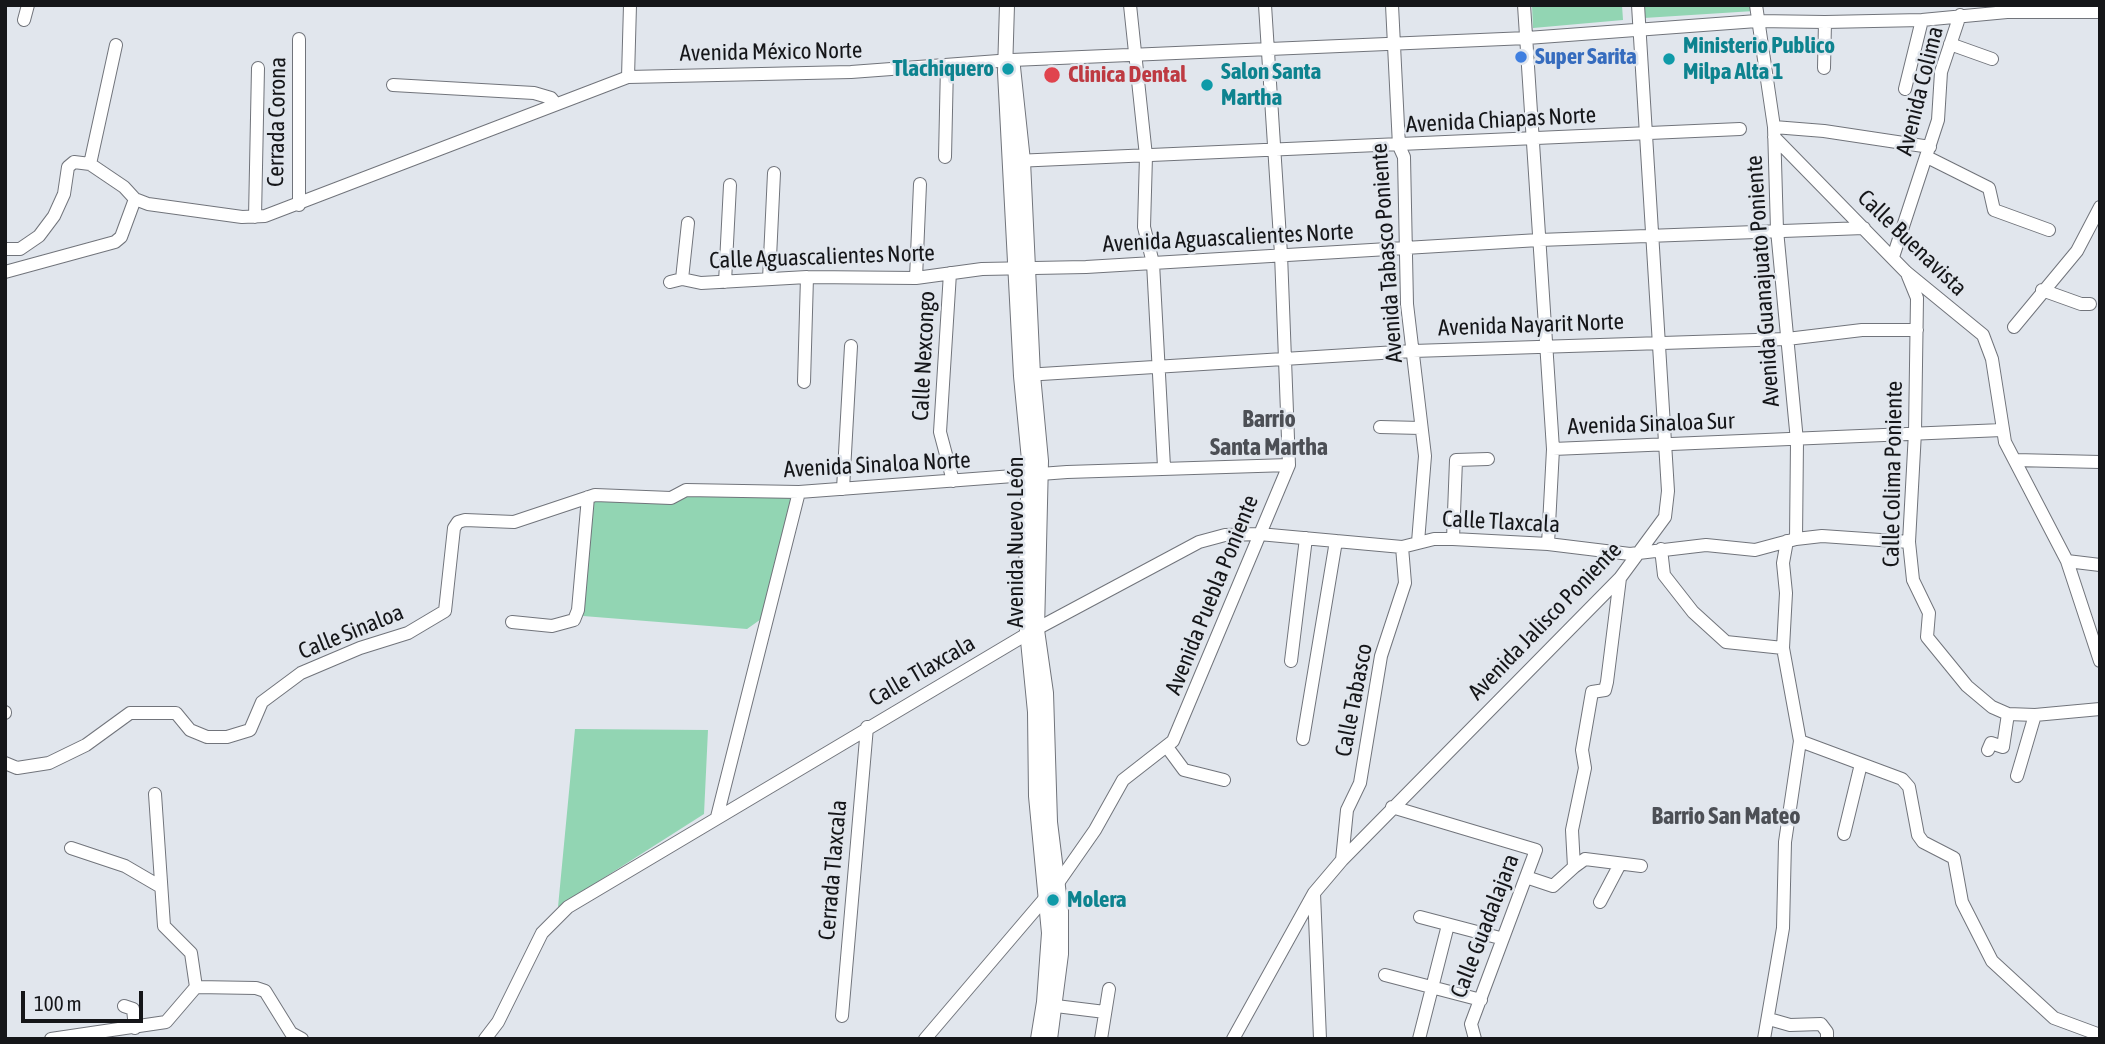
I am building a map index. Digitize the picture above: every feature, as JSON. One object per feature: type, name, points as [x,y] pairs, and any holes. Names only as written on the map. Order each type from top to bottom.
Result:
[{"type":"main road","name":"Avenida Nuevo León","points":[[1007,5],[1035,475],[1025,610],[1046,692],[1047,781],[1061,932],[1056,1006],[1050,1039]]},
{"type":"main road","name":"Avenida Nuevo León","points":[[1032,632],[1036,796],[1046,897],[1048,956],[1038,1039]]},
{"type":"street","points":[[24,20],[27,5]]},
{"type":"street","points":[[628,77],[630,5]]},
{"type":"street","points":[[1130,5],[1146,156],[1144,227],[1153,263],[1164,467]]},
{"type":"street","name":"Avenida Puebla Poniente","points":[[925,1039],[1058,883],[1095,831],[1124,780],[1167,747],[1177,735],[1289,465],[1281,254],[1265,5]]},
{"type":"street","name":"Avenida Tabasco Poniente","points":[[1392,5],[1399,146],[1404,157],[1408,250],[1407,304],[1424,481],[1418,542]]},
{"type":"street","points":[[1524,5],[1544,345],[1553,449],[1548,544]]},
{"type":"street","name":"Avenida Jalisco Poniente","points":[[1233,1039],[1314,893],[1392,807],[1620,578],[1665,517],[1668,491],[1638,5]]},
{"type":"street","name":"Avenida Guanajuato Poniente","points":[[1756,5],[1774,132],[1777,230],[1797,441],[1791,540],[1783,563],[1786,593],[1783,648],[1800,741],[1786,842],[1783,928],[1764,1039]]},
{"type":"street","name":"Avenida México Norte","points":[[90,164],[124,187],[135,199],[148,204],[255,217],[299,205],[628,77],[850,72],[947,65],[1008,56],[1268,51],[1527,38],[1757,21],[1922,20],[2007,9],[2100,12]]},
{"type":"street","name":"Avenida Colima","points":[[1893,257],[1938,120],[1941,72],[1960,15]]},
{"type":"street","points":[[1905,89],[1922,20]]},
{"type":"street","points":[[1824,68],[1825,22]]},
{"type":"street","name":"Cerrada Corona","points":[[299,39],[299,205]]},
{"type":"street","points":[[5,249],[30,246],[54,216],[64,194],[71,163],[90,164],[116,44]]},
{"type":"street","points":[[1950,44],[1992,59]]},
{"type":"street","points":[[945,157],[947,65]]},
{"type":"street","points":[[255,217],[258,68]]},
{"type":"street","points":[[393,85],[534,93],[551,98],[556,104]]},
{"type":"street","name":"Avenida Chiapas Norte","points":[[1017,161],[1740,130]]},
{"type":"street","points":[[1774,132],[1824,131],[1928,152],[1989,188],[1994,210],[2049,230]]},
{"type":"street","name":"Calle Buenavista","points":[[1774,132],[1906,272],[1983,335],[1992,359],[2002,430],[2067,561],[2100,661]]},
{"type":"street","points":[[769,279],[774,173]]},
{"type":"street","points":[[916,278],[920,184]]},
{"type":"street","points":[[725,282],[730,185]]},
{"type":"street","points":[[5,272],[115,242],[121,237],[135,199]]},
{"type":"street","points":[[2014,327],[2077,251],[2100,207]]},
{"type":"street","name":"Calle Aguascalientes Norte","points":[[688,223],[676,281],[725,282],[807,277],[916,278],[1022,268]]},
{"type":"street","name":"Avenida Aguascalientes Norte","points":[[1022,268],[1408,250],[1539,240],[1864,228]]},
{"type":"street","name":"Calle Colima Poniente","points":[[1906,272],[1917,298],[1915,432],[1909,542],[1913,580],[1929,613],[1927,637],[1980,699],[2008,713],[2035,715],[2100,709]]},
{"type":"street","name":"Calle Nexcongo","points":[[950,273],[940,432],[953,481]]},
{"type":"street","points":[[804,382],[807,277]]},
{"type":"street","points":[[2042,290],[2081,304],[2090,304]]},
{"type":"street","name":"Avenida Nayarit Norte","points":[[1027,375],[1413,351],[1787,339],[1862,330],[1917,330]]},
{"type":"street","points":[[844,489],[851,346]]},
{"type":"street","points":[[1380,427],[1421,428]]},
{"type":"street","name":"Avenida Sinaloa Sur","points":[[1553,449],[1663,443],[1797,441],[1915,432],[2002,430]]},
{"type":"street","points":[[1453,539],[1456,460],[1488,459]]},
{"type":"street","points":[[2015,460],[2100,462]]},
{"type":"street","name":"Avenida Sinaloa Norte","points":[[592,496],[671,498],[692,489],[799,492],[1164,467],[1289,465]]},
{"type":"street","points":[[717,817],[799,492]]},
{"type":"street","points":[[512,622],[552,626],[574,620],[578,610],[592,496]]},
{"type":"street","name":"Calle Sinaloa","points":[[5,763],[17,768],[49,763],[86,745],[130,713],[176,713],[190,730],[207,737],[244,733],[254,725],[262,702],[301,673],[360,648],[408,633],[445,611],[454,528],[458,522],[514,522],[592,496]]},
{"type":"street","name":"Calle Tlaxcala","points":[[485,1039],[498,1022],[542,933],[568,907],[867,727],[1032,632],[1199,542],[1225,535],[1259,534],[1402,548],[1418,542],[1453,539],[1548,544],[1624,554],[1706,545],[1755,550],[1791,540],[1822,536],[1909,542]]},
{"type":"street","points":[[1291,661],[1307,538]]},
{"type":"street","points":[[1303,739],[1336,541]]},
{"type":"street","name":"Calle Tabasco","points":[[1342,860],[1347,810],[1360,783],[1381,656],[1405,583],[1402,548]]},
{"type":"street","points":[[1661,549],[1664,575],[1693,612],[1726,642],[1783,648]]},
{"type":"street","points":[[2067,561],[2100,565]]},
{"type":"street","points":[[1574,867],[1572,830],[1585,768],[1582,750],[1592,692],[1605,690],[1607,682],[1620,578]]},
{"type":"street","points":[[1988,750],[1991,743],[2003,747],[2008,713]]},
{"type":"street","points":[[2017,776],[2035,715]]},
{"type":"street","name":"Cerrada Tlaxcala","points":[[842,1016],[867,727]]},
{"type":"street","points":[[1800,741],[1894,775],[1909,787],[1918,835],[1923,842],[1954,858],[1962,902],[1992,961],[2054,1018],[2100,1034]]},
{"type":"street","points":[[1167,747],[1184,770],[1224,780]]},
{"type":"street","points":[[1844,834],[1861,764]]},
{"type":"street","points":[[51,1039],[115,1035],[173,1018],[196,987],[191,953],[164,926],[155,794]]},
{"type":"street","name":"Calle Guadalajara","points":[[1392,807],[1532,847],[1536,855],[1500,938],[1471,1024],[1475,1039]]},
{"type":"street","points":[[71,848],[125,866],[161,887]]},
{"type":"street","points":[[1527,877],[1553,886],[1585,859],[1642,866]]},
{"type":"street","points":[[1600,902],[1620,864]]},
{"type":"street","points":[[1314,893],[1320,1039]]},
{"type":"street","points":[[1420,917],[1500,938]]},
{"type":"street","points":[[1419,1039],[1448,925]]},
{"type":"street","points":[[1385,975],[1480,1000]]},
{"type":"street","points":[[196,987],[256,988],[265,991],[291,1033],[302,1039]]},
{"type":"street","points":[[1101,1039],[1109,989]]},
{"type":"street","points":[[124,1006],[133,1009],[135,1028]]},
{"type":"street","points":[[1056,1006],[1105,1012]]},
{"type":"street","points":[[1769,1018],[1790,1025],[1821,1024],[1827,1032],[1827,1039]]},
{"type":"green space","points":[[1532,5],[1622,5],[1623,20],[1533,28]]},
{"type":"green space","points":[[1643,5],[1753,5],[1754,11],[1644,18]]},
{"type":"green space","points":[[681,493],[794,496],[764,617],[747,629],[583,616],[592,498]]},
{"type":"green space","points":[[575,729],[708,730],[704,814],[558,907]]},
{"type":"place","name":"Super Sarita","points":[[1521,57]]},
{"type":"place","name":"Ministerio Publico Milpa Alta 1","points":[[1669,59]]},
{"type":"place","name":"Tlachiquero","points":[[1008,69]]},
{"type":"place","name":"Clinica Dental","points":[[1052,75]]},
{"type":"place","name":"Salon Santa Martha","points":[[1207,85]]},
{"type":"place","name":"Molera","points":[[1053,900]]},
{"type":"district","name":"Barrio Santa Martha","points":[[1269,433]]},
{"type":"district","name":"Barrio San Mateo","points":[[1726,816]]}]
